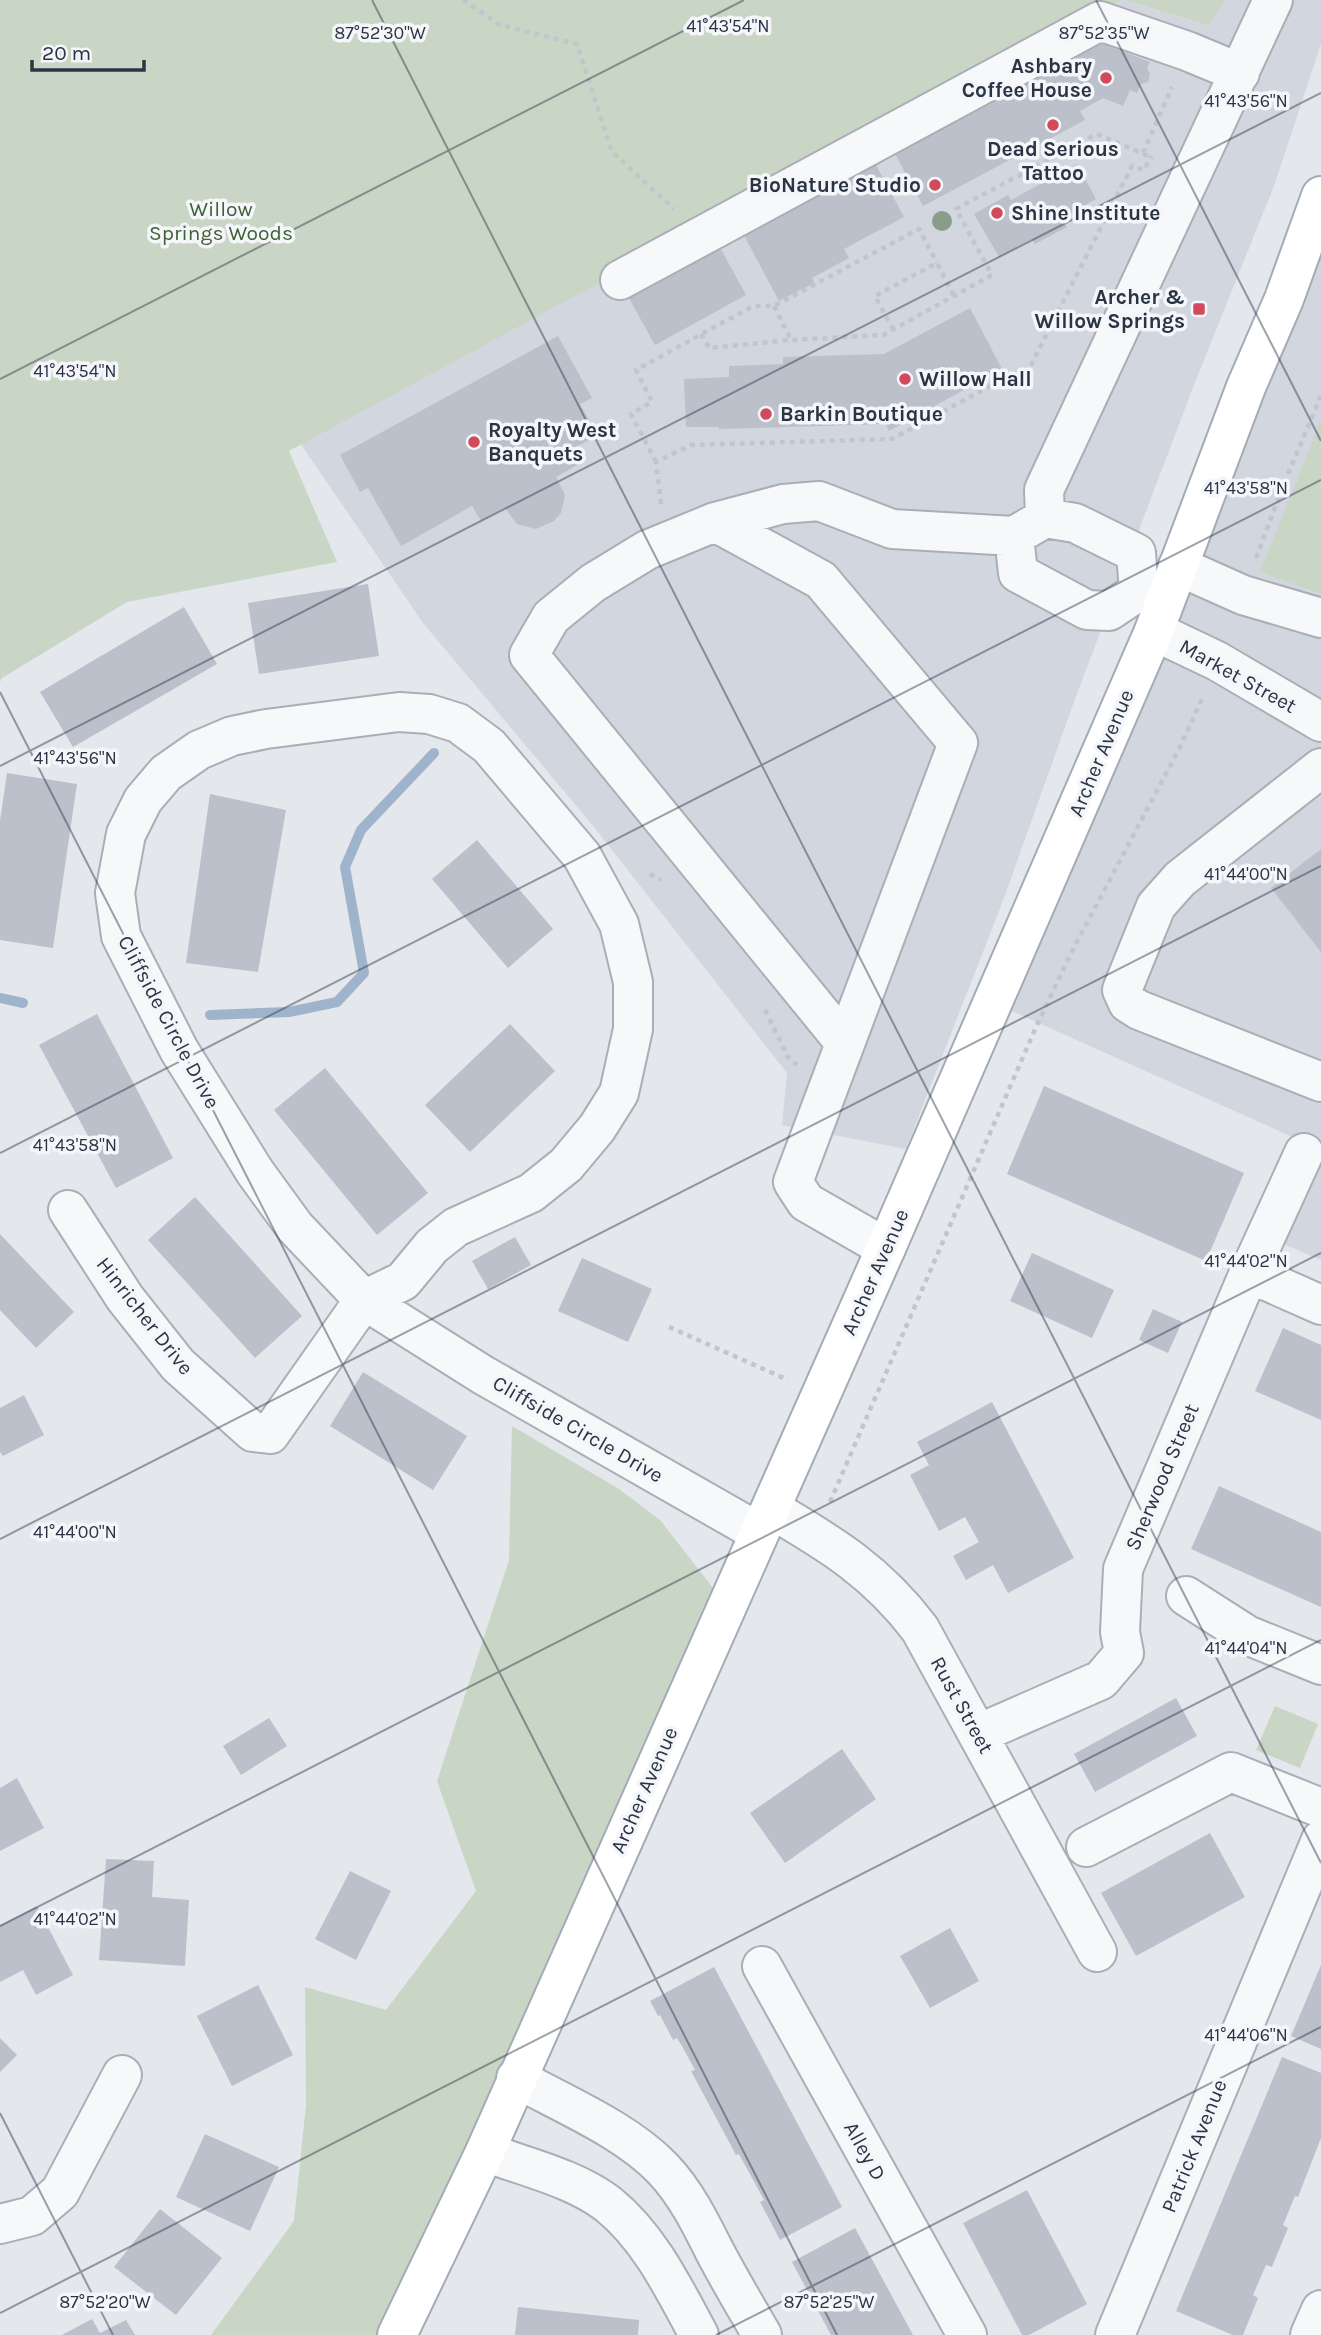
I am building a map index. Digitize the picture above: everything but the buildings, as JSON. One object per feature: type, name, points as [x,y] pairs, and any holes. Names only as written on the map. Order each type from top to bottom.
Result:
[{"type":"main road","name":"Archer Avenue","points":[[397,2335],[485,2152],[886,1248],[1152,608],[1178,566],[1246,387],[1284,299],[1321,196]]},
{"type":"street","points":[[845,1043],[529,655],[551,617],[593,583],[647,550],[715,522],[783,504],[819,501],[892,529],[1029,527],[1075,523],[1136,553],[1152,608],[1087,610],[1018,573],[1029,527],[1044,490],[1273,0]]},
{"type":"street","points":[[620,280],[1100,20],[1240,73]]},
{"type":"street","points":[[715,522],[821,580],[958,743],[793,1182],[806,1202],[886,1248]]},
{"type":"street","points":[[1178,566],[1243,595],[1321,618]]},
{"type":"street","name":"Market Street","points":[[1152,608],[1217,661],[1321,722]]},
{"type":"street","name":"Cliffside Circle Drive","points":[[364,1300],[402,1281],[432,1246],[456,1227],[531,1194],[566,1165],[597,1128],[619,1093],[634,1029],[633,982],[619,924],[582,856],[489,746],[458,723],[429,713],[399,712],[232,736],[199,750],[166,773],[143,800],[126,835],[115,893],[121,936],[179,1050],[225,1126],[295,1227],[364,1300],[483,1375],[765,1520]]},
{"type":"street","points":[[1321,768],[1180,879],[1156,906],[1122,990],[1128,1003],[1139,1010],[1321,1082]]},
{"type":"street","name":"Sherwood Street","points":[[978,1734],[1101,1680],[1124,1653],[1120,1632],[1123,1569],[1249,1273],[1304,1153]]},
{"type":"street","name":"Hinricher Drive","points":[[68,1210],[124,1298],[178,1365],[253,1433],[270,1434],[364,1300]]},
{"type":"street","points":[[1249,1273],[1321,1305]]},
{"type":"street","name":"Rust Street","points":[[765,1520],[845,1554],[899,1601],[920,1629],[1097,1952]]},
{"type":"street","points":[[1186,1595],[1247,1635],[1321,1665]]},
{"type":"street","points":[[1086,1847],[1231,1772],[1321,1808]]},
{"type":"street","name":"Patrick Avenue","points":[[1115,2335],[1321,1840]]},
{"type":"street","name":"Alley D","points":[[762,1966],[967,2335]]},
{"type":"street","points":[[0,2224],[32,2216],[60,2192],[122,2075]]},
{"type":"street","points":[[516,2078],[601,2124],[637,2147],[663,2169],[700,2219],[714,2250],[762,2335]]},
{"type":"street","points":[[485,2152],[573,2184],[607,2203],[635,2230],[662,2268],[699,2335]]},
{"type":"street","points":[[1310,2335],[1321,2310]]},
{"type":"path","points":[[463,0],[499,25],[577,44],[612,152],[704,235]]},
{"type":"path","points":[[1143,153],[1187,51]]},
{"type":"path","points":[[656,462],[691,445],[892,439],[1009,376],[1029,369],[1132,166],[1144,170],[1151,156],[1097,134],[956,209],[992,275],[883,335],[709,348],[701,334]]},
{"type":"path","points":[[665,542],[656,462],[631,414],[652,402],[636,370],[753,306],[774,306],[919,229],[954,296]]},
{"type":"path","points":[[893,330],[875,296],[937,263]]},
{"type":"path","points":[[774,306],[791,340]]},
{"type":"path","points":[[1253,567],[1321,396]]},
{"type":"path","points":[[828,1505],[1048,1002],[1105,884],[1178,749],[1204,693]]},
{"type":"path","points":[[669,1327],[795,1383]]},
{"type":"shaded area","points":[[1069,0],[1126,0],[1208,26],[1225,0],[1321,0],[1321,44],[1274,186],[1192,390],[1075,699],[1004,898],[906,1149],[782,1125],[787,1073],[594,827],[423,623],[294,434]]},
{"type":"shaded area","points":[[1321,236],[1321,1260],[1279,1242],[1317,1148],[1003,1007]]},
{"type":"green space","name":"Willow Springs Woods","points":[[0,0],[1121,0],[289,451],[337,562],[127,602],[2,678],[0,682]]},
{"type":"green space","points":[[1126,0],[1225,0],[1209,26]]},
{"type":"green space","points":[[1321,420],[1321,594],[1260,572]]},
{"type":"green space","points":[[512,1426],[619,1489],[660,1520],[713,1588],[420,2256],[379,2335],[211,2335],[294,2221],[306,2105],[305,1987],[386,2010],[476,1891],[437,1781],[509,1560]]},
{"type":"green space","points":[[1275,1706],[1318,1724],[1300,1768],[1256,1750]]},
{"type":"waterway","points":[[210,1015],[289,1012],[337,1002],[364,973],[345,867],[361,830],[434,753]]},
{"type":"waterway","points":[[0,998],[23,1003]]},
{"type":"place","name":"Ashbary Coffee House","points":[[1106,78]]},
{"type":"place","name":"Dead Serious Tattoo","points":[[1053,125]]},
{"type":"place","name":"BioNature Studio","points":[[935,185]]},
{"type":"place","name":"Shine Institute","points":[[997,213]]},
{"type":"place","name":"Archer & Willow Springs","points":[[1199,309]]},
{"type":"place","name":"Willow Hall","points":[[905,379]]},
{"type":"place","name":"Barkin Boutique","points":[[766,414]]},
{"type":"place","name":"Royalty West Banquets","points":[[474,442]]}]
